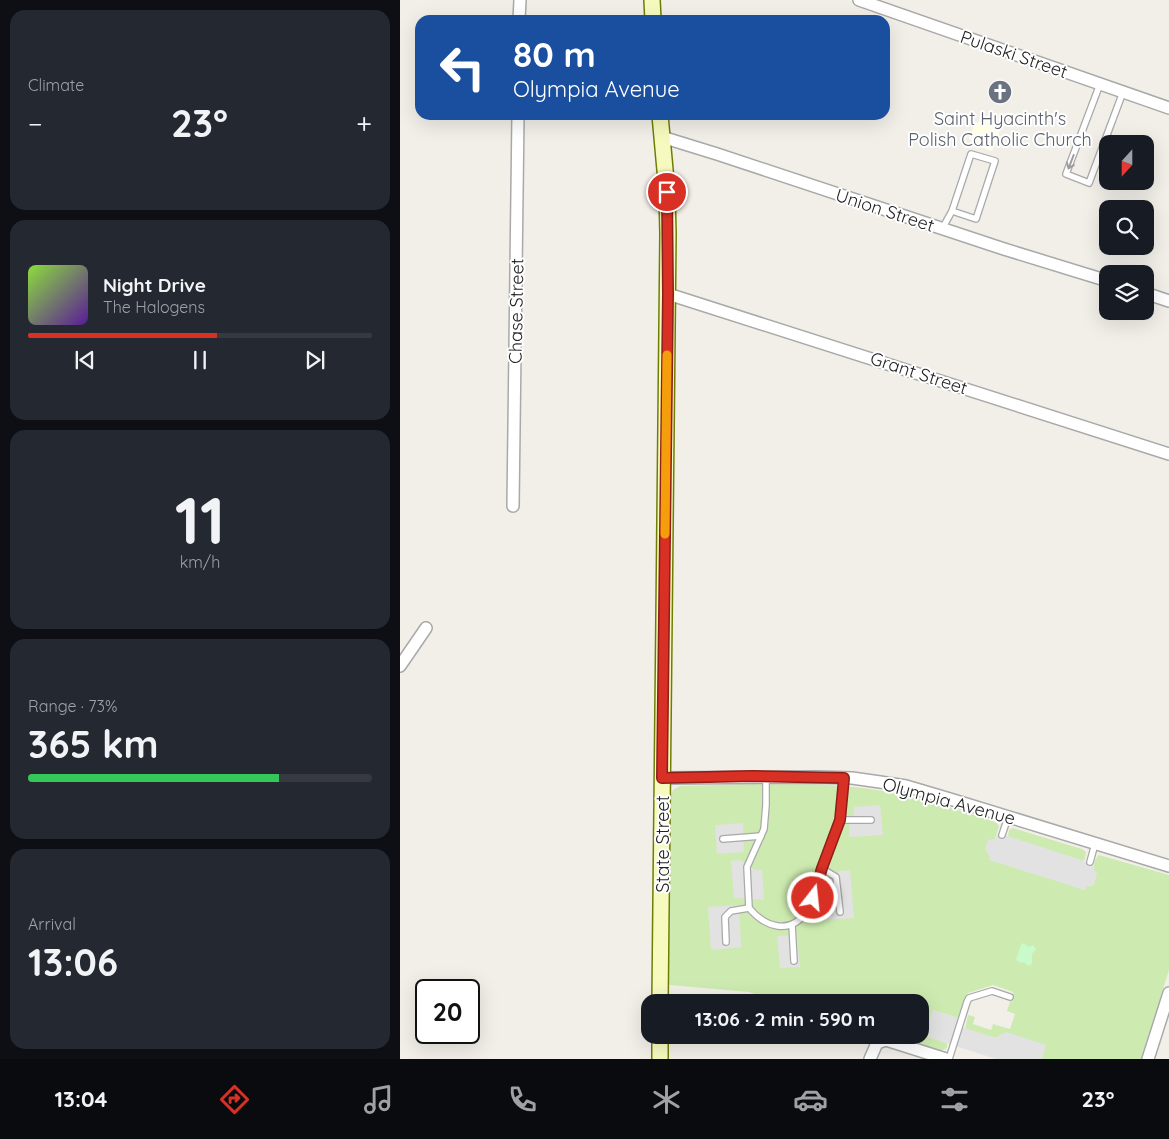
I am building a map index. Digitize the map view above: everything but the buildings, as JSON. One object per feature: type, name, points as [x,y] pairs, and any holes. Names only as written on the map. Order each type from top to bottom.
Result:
[{"type":"main road","points":[[652,0],[653,15]]},
{"type":"main road","name":"State Street","points":[[660,120],[667,192],[668,294],[660,994]]},
{"type":"main road","points":[[660,1044],[660,1059]]},
{"type":"street","points":[[519,15],[520,0]]},
{"type":"street","name":"Pulaski Street","points":[[859,0],[1169,108]]},
{"type":"street","name":"Chase Street","points":[[513,506],[518,120]]},
{"type":"street","name":"Union Street","points":[[662,137],[1099,278]]},
{"type":"street","name":"Grant Street","points":[[668,294],[1169,454]]},
{"type":"street","points":[[1154,296],[1169,301]]},
{"type":"street","points":[[400,666],[426,628]]},
{"type":"street","name":"Olympia Avenue","points":[[662,778],[766,776],[844,778],[906,786],[1169,866]]},
{"type":"street","points":[[1148,1059],[1169,993]]},
{"type":"street","points":[[871,1058],[877,1043],[886,1040],[947,1059]]},
{"type":"lane","points":[[1100,84],[1066,174],[1089,183],[1123,92]]},
{"type":"lane","points":[[942,229],[952,211],[970,154],[995,161],[976,219],[952,211]]},
{"type":"lane","points":[[766,776],[765,818],[761,836],[747,867],[749,908],[764,922],[784,927],[792,924],[806,912],[813,898],[840,820],[844,778]]},
{"type":"lane","points":[[1002,835],[1008,816]]},
{"type":"lane","points":[[840,820],[871,820]]},
{"type":"lane","points":[[723,839],[761,836]]},
{"type":"lane","points":[[1090,862],[1096,844]]},
{"type":"lane","points":[[822,868],[836,876],[840,912]]},
{"type":"lane","points":[[726,942],[725,917],[731,911],[749,908]]},
{"type":"lane","points":[[792,924],[794,961]]},
{"type":"lane","points":[[947,1059],[969,998],[992,991],[1010,997]]},
{"type":"shaded area","points":[[980,118],[996,124],[994,129],[1000,131],[992,151],[978,146],[979,142],[969,139],[975,122],[978,123]]},
{"type":"shaded area","points":[[880,805],[883,835],[849,837],[849,827],[854,814],[854,807]]},
{"type":"shaded area","points":[[743,823],[744,852],[717,854],[715,825]]},
{"type":"shaded area","points":[[998,833],[1093,864],[1093,869],[1097,873],[1094,885],[1087,886],[1085,890],[989,860],[990,856],[985,850],[988,840],[995,839]]},
{"type":"shaded area","points":[[741,860],[755,870],[762,870],[764,900],[734,898],[731,861]]},
{"type":"shaded area","points":[[850,870],[854,918],[825,920],[823,899],[832,897],[831,879],[840,871]]},
{"type":"shaded area","points":[[739,905],[741,947],[711,950],[708,907]]},
{"type":"shaded area","points":[[797,935],[800,967],[780,968],[777,936]]},
{"type":"shaded area","points":[[933,1010],[958,1018],[956,1025],[995,1038],[1006,1032],[1046,1045],[1042,1059],[996,1059],[929,1037],[929,1023]]},
{"type":"green space","points":[[753,784],[828,785],[888,792],[956,809],[996,822],[999,826],[995,839],[992,840],[990,856],[1085,890],[1086,886],[1093,885],[1094,865],[1099,855],[1169,875],[1169,970],[1141,1059],[1041,1059],[995,1038],[965,1029],[968,1015],[975,1017],[973,1024],[991,1030],[993,1024],[1010,1029],[1015,1014],[1007,1011],[1013,992],[993,985],[968,993],[958,1018],[933,1010],[929,1023],[929,994],[754,994],[670,985],[668,983],[670,797],[673,790],[680,786]]},
{"type":"green space","points":[[1013,828],[1082,849],[1086,852],[1085,859],[1083,861],[1008,837],[1009,830]]},
{"type":"green space","points":[[1023,943],[1029,947],[1033,945],[1036,949],[1032,954],[1032,964],[1028,966],[1024,962],[1021,963],[1016,960]]},
{"type":"green space","points":[[929,1037],[947,1043],[947,1048],[941,1051],[918,1044],[929,1044]]},
{"type":"slow traffic","points":[[665,534],[667,355]]},
{"type":"place","name":"Saint Hyacinth's Polish Catholic Church","points":[[1000,92]]},
{"type":"route","points":[[667,192],[668,294],[662,778],[753,776],[844,778],[840,820],[813,898]]}]
